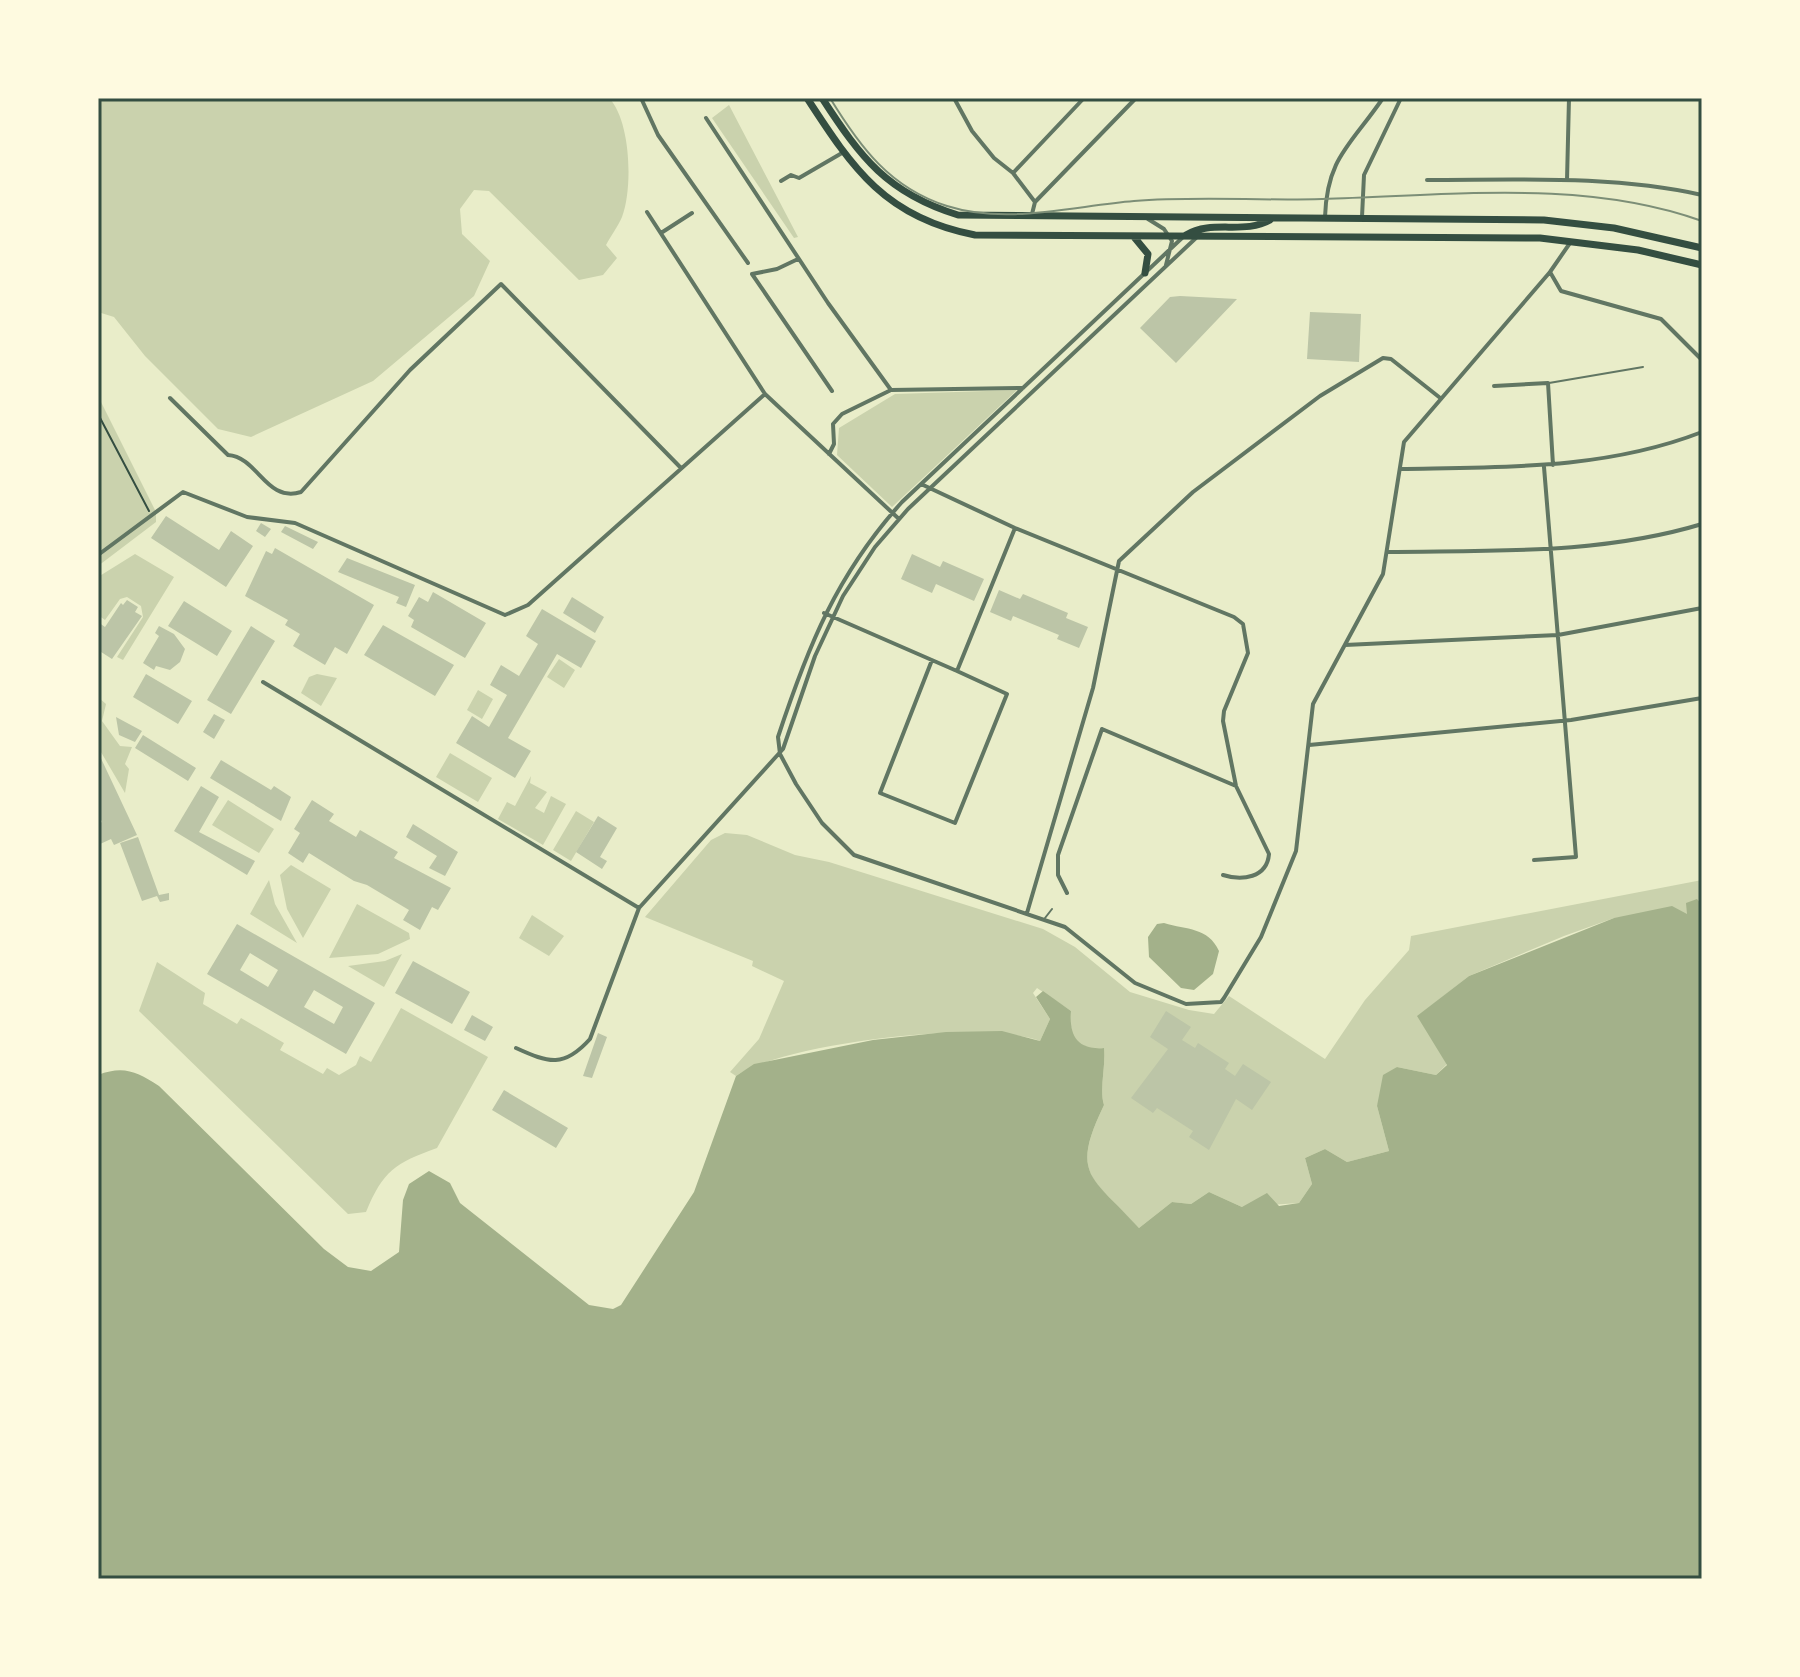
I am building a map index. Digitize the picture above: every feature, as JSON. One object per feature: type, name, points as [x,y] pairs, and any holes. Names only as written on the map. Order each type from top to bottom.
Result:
[{"type":"highway","points":[[807,98],[842,153],[865,181],[895,205],[955,231],[975,235],[1573,240],[1638,250],[1702,265]]},
{"type":"highway","points":[[822,98],[863,158],[903,192],[958,215],[1580,223],[1702,248]]},
{"type":"highway","points":[[1184,236],[1207,227],[1253,228],[1273,219]]},
{"type":"highway","points":[[1132,236],[1148,254],[1145,273]]},
{"type":"street","points":[[641,98],[658,135],[748,263]]},
{"type":"street","points":[[954,98],[972,131],[994,158],[1013,173],[1035,202]]},
{"type":"street","points":[[1013,173],[1084,98]]},
{"type":"street","points":[[1031,217],[1035,202],[1136,98]]},
{"type":"street","points":[[1325,219],[1326,186],[1333,165],[1383,98]]},
{"type":"street","points":[[1362,219],[1364,175],[1401,98]]},
{"type":"street","points":[[1567,180],[1569,98]]},
{"type":"street","points":[[706,118],[798,259],[891,390]]},
{"type":"street","points":[[781,181],[791,175],[799,178],[842,153]]},
{"type":"street","points":[[1427,180],[1567,180],[1664,187],[1702,195]]},
{"type":"street","points":[[647,212],[765,394],[899,519]]},
{"type":"street","points":[[661,233],[692,213]]},
{"type":"street","points":[[1147,218],[1170,236],[1173,247],[1165,267]]},
{"type":"street","points":[[1184,236],[892,513],[856,558],[824,613],[778,737],[780,754],[822,823],[854,855],[1045,918],[1073,933],[1135,983],[1186,1004],[1221,1002],[1261,937],[1296,851],[1313,704],[1383,574],[1407,436],[1550,272],[1573,240]]},
{"type":"street","points":[[516,1048],[544,1061],[562,1061],[576,1055],[590,1039],[639,908],[780,754],[833,617],[864,563],[899,519],[930,488],[1198,236]]},
{"type":"street","points":[[798,259],[777,269],[752,274],[832,391]]},
{"type":"street","points":[[1550,272],[1561,291],[1661,319],[1702,360]]},
{"type":"street","points":[[170,398],[228,455],[239,456],[274,490],[290,495],[301,492],[410,370],[501,284],[681,468]]},
{"type":"street","points":[[1027,913],[1093,688],[1119,561],[1193,492],[1320,396],[1383,358],[1391,359],[1439,397]]},
{"type":"street","points":[[1494,386],[1548,383],[1553,465]]},
{"type":"street","points":[[829,454],[834,444],[833,424],[842,414],[891,390],[1023,388]]},
{"type":"street","points":[[98,555],[183,492],[247,517],[295,523],[505,615],[528,605],[765,394]]},
{"type":"street","points":[[1400,469],[1544,467],[1610,458],[1669,444],[1702,432]]},
{"type":"street","points":[[1534,860],[1576,857],[1544,467]]},
{"type":"street","points":[[921,484],[1015,528],[1234,617],[1243,624],[1248,653],[1223,721],[1236,786],[1269,854],[1263,868],[1247,878],[1223,875]]},
{"type":"street","points":[[1387,552],[1551,550],[1623,542],[1702,524]]},
{"type":"street","points":[[957,671],[1015,528]]},
{"type":"street","points":[[1345,645],[1558,635],[1702,608]]},
{"type":"street","points":[[824,613],[932,660],[957,671],[1007,694],[955,823],[880,793],[932,660]]},
{"type":"street","points":[[263,682],[639,908]]},
{"type":"street","points":[[1309,745],[1566,720],[1702,698]]},
{"type":"street","points":[[1067,893],[1058,875],[1058,855],[1102,729],[1236,786]]},
{"type":"lane","points":[[1548,383],[1643,367]]},
{"type":"lane","points":[[1045,918],[1052,909]]},
{"type":"path","points":[[98,414],[151,516]]},
{"type":"shaded area","points":[[98,98],[609,98],[622,122],[629,173],[626,205],[606,245],[617,258],[603,275],[579,280],[489,191],[474,190],[460,209],[462,234],[490,261],[474,296],[373,381],[251,437],[218,429],[145,356],[114,317],[98,312]]},
{"type":"shaded area","points":[[729,105],[798,237],[794,238],[712,118]]},
{"type":"shaded area","points":[[1017,390],[892,507],[837,455],[839,428],[895,394]]},
{"type":"shaded area","points":[[98,396],[156,512],[156,522],[98,566]]},
{"type":"shaded area","points":[[135,554],[174,577],[123,660],[117,657],[143,617],[141,606],[127,597],[120,599],[105,620],[98,615],[98,577]]},
{"type":"shaded area","points":[[559,659],[575,670],[564,688],[547,677]]},
{"type":"shaded area","points":[[317,674],[337,678],[321,706],[301,693],[309,677]]},
{"type":"shaded area","points":[[478,690],[493,699],[482,719],[467,710]]},
{"type":"shaded area","points":[[98,697],[106,704],[102,721],[120,746],[132,747],[125,764],[129,769],[125,793],[98,747]]},
{"type":"shaded area","points":[[450,753],[492,778],[478,802],[436,777]]},
{"type":"shaded area","points":[[531,776],[530,783],[547,792],[535,808],[544,813],[551,796],[566,804],[543,845],[498,819],[507,802],[515,806]]},
{"type":"shaded area","points":[[228,800],[274,829],[259,853],[212,825]]},
{"type":"shaded area","points":[[576,811],[594,822],[571,861],[553,850]]},
{"type":"shaded area","points":[[725,833],[747,835],[795,855],[829,862],[1043,929],[1075,947],[1130,992],[1189,1010],[1214,1014],[1229,996],[1325,1059],[1365,1000],[1409,950],[1411,936],[1702,880],[1702,905],[1697,900],[1687,915],[1614,918],[1469,976],[1418,1016],[1447,1064],[1436,1075],[1397,1067],[1377,1106],[1389,1151],[1347,1162],[1325,1149],[1305,1158],[1312,1184],[1299,1203],[1242,1207],[1209,1192],[1191,1204],[1172,1202],[1139,1228],[1098,1185],[1087,1161],[1088,1147],[1104,1105],[1104,1048],[1087,1047],[1076,1040],[1071,1029],[1071,1011],[1037,988],[1033,993],[1050,1019],[1040,1041],[1013,1035],[976,1033],[885,1038],[796,1054],[760,1064],[736,1076],[730,1072],[759,1039],[784,981],[752,966],[753,961],[645,917],[711,840]]},
{"type":"shaded area","points":[[291,865],[331,889],[303,938],[287,909],[280,875]]},
{"type":"shaded area","points":[[269,880],[275,904],[297,943],[250,914]]},
{"type":"shaded area","points":[[1697,899],[1702,905],[1702,1579],[98,1579],[98,1075],[123,1070],[159,1086],[324,1249],[348,1267],[371,1271],[399,1252],[403,1200],[409,1184],[429,1171],[450,1183],[460,1203],[589,1305],[613,1309],[621,1305],[694,1192],[736,1076],[754,1064],[873,1040],[946,1032],[1002,1031],[1040,1041],[1050,1019],[1036,997],[1043,991],[1071,1011],[1072,1028],[1077,1040],[1088,1047],[1104,1048],[1104,1105],[1088,1147],[1087,1161],[1098,1185],[1139,1228],[1172,1202],[1191,1204],[1209,1192],[1242,1207],[1267,1193],[1279,1206],[1299,1203],[1312,1184],[1305,1158],[1325,1149],[1347,1162],[1389,1151],[1377,1106],[1383,1075],[1397,1067],[1436,1075],[1447,1065],[1417,1016],[1469,976],[1614,918],[1672,906],[1687,914],[1686,903]]},
{"type":"shaded area","points":[[357,904],[409,933],[410,939],[378,954],[329,958]]},
{"type":"shaded area","points":[[532,915],[564,936],[549,956],[519,938]]},
{"type":"shaded area","points":[[1157,924],[1203,933],[1219,951],[1213,974],[1194,990],[1181,988],[1149,957],[1148,937]]},
{"type":"shaded area","points":[[402,954],[384,987],[348,966],[385,961]]},
{"type":"shaded area","points":[[157,962],[205,993],[203,1004],[237,1024],[241,1018],[284,1043],[280,1050],[323,1074],[327,1068],[339,1075],[356,1065],[360,1056],[371,1062],[401,1008],[488,1057],[437,1148],[392,1170],[378,1187],[366,1212],[348,1214],[139,1011]]},
{"type":"building","points":[[1170,297],[1237,299],[1176,363],[1140,328]]},
{"type":"building","points":[[1310,312],[1361,314],[1359,362],[1307,359]]},
{"type":"building","points":[[166,516],[219,550],[231,531],[253,546],[226,587],[151,538]]},
{"type":"building","points":[[261,523],[271,529],[265,537],[256,531]]},
{"type":"building","points":[[285,526],[318,542],[313,549],[281,532]]},
{"type":"building","points":[[275,548],[374,605],[347,654],[335,647],[325,665],[293,646],[300,634],[285,625],[288,620],[245,596],[266,551],[272,554]]},
{"type":"building","points":[[912,554],[940,567],[943,561],[984,579],[974,601],[936,584],[932,593],[901,579]]},
{"type":"building","points":[[347,558],[415,585],[406,607],[396,603],[399,597],[338,572]]},
{"type":"building","points":[[999,590],[1020,599],[1023,594],[1068,613],[1066,618],[1088,627],[1079,648],[1057,639],[1059,635],[1013,616],[1011,621],[990,612]]},
{"type":"building","points":[[433,592],[486,623],[465,658],[411,627],[414,620],[408,616],[419,597],[428,602]]},
{"type":"building","points":[[572,597],[604,617],[595,633],[563,613]]},
{"type":"building","points":[[127,600],[138,607],[135,612],[142,616],[112,659],[98,650],[98,622],[105,627],[121,603],[123,605]]},
{"type":"building","points":[[184,601],[232,631],[217,656],[168,626]]},
{"type":"building","points":[[542,609],[596,641],[581,668],[557,654],[508,738],[531,751],[515,778],[456,743],[472,716],[489,727],[507,695],[490,685],[501,665],[519,676],[538,644],[526,636]]},
{"type":"building","points":[[383,625],[454,665],[435,696],[364,655]]},
{"type":"building","points":[[159,626],[174,634],[185,649],[180,662],[170,670],[156,666],[154,670],[143,663],[159,636],[155,633]]},
{"type":"building","points":[[251,626],[275,641],[231,714],[207,700]]},
{"type":"building","points":[[146,674],[192,701],[178,724],[133,697]]},
{"type":"building","points":[[214,714],[225,720],[214,739],[203,732]]},
{"type":"building","points":[[116,717],[142,731],[135,742],[119,735]]},
{"type":"building","points":[[143,735],[196,768],[188,781],[135,748]]},
{"type":"building","points":[[98,752],[137,835],[114,845],[111,839],[98,845],[98,824],[102,822],[98,813]]},
{"type":"building","points":[[221,760],[271,790],[274,786],[291,797],[281,821],[210,778]]},
{"type":"building","points":[[201,786],[219,797],[199,832],[255,861],[247,875],[174,831]]},
{"type":"building","points":[[312,800],[334,814],[329,821],[356,837],[360,830],[398,852],[394,858],[451,888],[438,910],[432,907],[420,930],[403,920],[409,910],[367,885],[354,881],[309,853],[303,863],[288,853],[300,833],[294,829]]},
{"type":"building","points":[[598,816],[617,828],[600,857],[607,861],[602,869],[576,852]]},
{"type":"building","points":[[413,824],[458,852],[445,876],[429,868],[437,856],[406,837]]},
{"type":"building","points":[[138,837],[159,895],[169,893],[169,900],[160,902],[157,896],[142,901],[120,843]]},
{"type":"building","points":[[237,924],[375,1003],[346,1054],[207,974]],"holes":[[[250,953],[278,970],[268,987],[240,970]],[[314,990],[343,1007],[334,1024],[304,1007]]]},
{"type":"building","points":[[413,961],[470,992],[452,1024],[395,993]]},
{"type":"building","points":[[1166,1011],[1191,1027],[1182,1040],[1195,1048],[1198,1043],[1229,1063],[1225,1069],[1235,1076],[1243,1064],[1271,1082],[1252,1110],[1236,1099],[1209,1150],[1189,1137],[1193,1131],[1157,1108],[1153,1113],[1131,1098],[1168,1049],[1150,1037]]},
{"type":"building","points":[[472,1015],[493,1027],[485,1041],[464,1030]]},
{"type":"building","points":[[598,1033],[607,1037],[592,1078],[583,1076]]},
{"type":"building","points":[[504,1090],[568,1128],[556,1148],[492,1110]]},
{"type":"tram line","points":[[830,98],[865,149],[893,177],[927,198],[970,211],[1016,214],[1158,200],[1514,193],[1610,199],[1702,221]]}]
